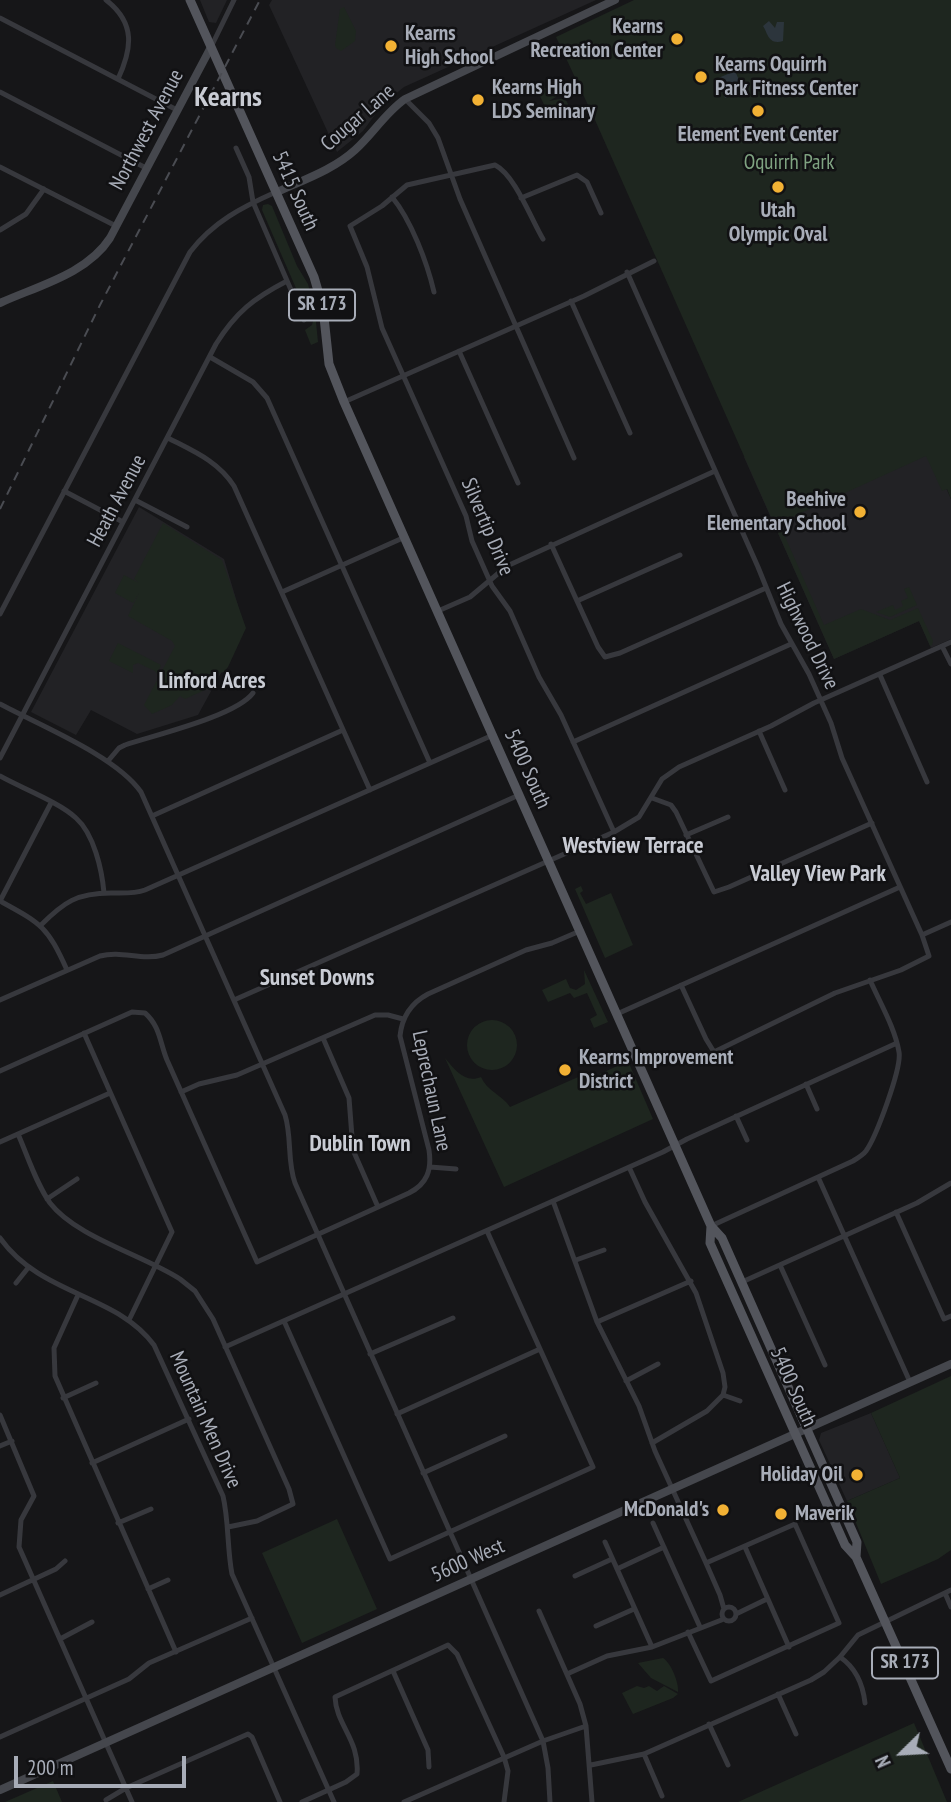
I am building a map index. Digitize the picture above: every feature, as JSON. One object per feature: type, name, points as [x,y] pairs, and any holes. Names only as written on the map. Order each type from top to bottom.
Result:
[{"type":"main road","name":"5415 South","points":[[190,0],[319,290],[329,364],[344,402]]},
{"type":"main road","name":"Cougar Lane","points":[[277,192],[342,160],[357,148],[390,109],[405,99],[615,0]]},
{"type":"main road","name":"Northwest Avenue","points":[[0,303],[80,267],[100,252],[211,47]]},
{"type":"main road","name":"5400 South","points":[[344,402],[711,1226],[722,1238],[807,1428],[856,1542],[856,1557]]},
{"type":"main road","name":"5400 South","points":[[711,1226],[710,1243],[845,1545],[856,1557],[886,1619],[951,1769]]},
{"type":"main road","name":"5600 West","points":[[0,1790],[951,1364]]},
{"type":"street","points":[[106,0],[121,16],[128,32],[129,52],[118,79]]},
{"type":"street","name":"Northwest Avenue","points":[[211,47],[234,0]]},
{"type":"street","points":[[0,18],[177,110]]},
{"type":"street","points":[[0,92],[146,168]]},
{"type":"street","points":[[405,99],[434,129],[451,176],[574,458]]},
{"type":"street","points":[[236,148],[249,177],[253,202],[304,320]]},
{"type":"street","points":[[434,292],[428,271],[402,211],[392,197],[413,183],[495,165],[510,178],[543,239]]},
{"type":"street","points":[[0,167],[116,226]]},
{"type":"street","points":[[521,198],[577,175],[587,182],[601,213]]},
{"type":"street","points":[[0,230],[26,214],[44,189]]},
{"type":"street","points":[[0,614],[190,252],[217,223],[253,202],[277,192]]},
{"type":"street","name":"Silvertip Drive","points":[[392,197],[350,226],[367,267],[383,328],[466,516],[472,541],[489,579],[510,611],[614,832]]},
{"type":"street","points":[[344,402],[654,261]]},
{"type":"street","name":"Highwood Drive","points":[[627,272],[791,644],[810,674],[842,758],[922,935]]},
{"type":"street","name":"Heath Avenue","points":[[0,758],[209,357],[232,320],[245,306],[287,281]]},
{"type":"street","points":[[571,301],[630,433]]},
{"type":"street","points":[[459,351],[518,483]]},
{"type":"street","points":[[209,357],[253,382],[267,398],[430,763]]},
{"type":"street","points":[[167,438],[209,460],[229,478],[370,790]]},
{"type":"street","points":[[438,611],[470,597],[507,566],[715,471]]},
{"type":"street","points":[[64,491],[123,522]]},
{"type":"street","points":[[135,500],[187,527]]},
{"type":"street","points":[[282,592],[405,537]]},
{"type":"street","points":[[551,544],[605,657],[620,653],[766,589]]},
{"type":"street","points":[[577,601],[680,555]]},
{"type":"street","points":[[234,1000],[614,832],[639,817],[662,779],[670,773],[820,700],[951,642]]},
{"type":"street","points":[[573,742],[791,644]]},
{"type":"street","points":[[942,646],[951,664]]},
{"type":"street","points":[[880,674],[927,782]]},
{"type":"street","points":[[108,761],[125,745],[210,717],[243,703],[253,693]]},
{"type":"street","points":[[0,705],[121,770],[136,785],[152,816],[288,1123],[291,1173],[317,1235],[543,1741],[550,1800]]},
{"type":"street","points":[[152,816],[343,730]]},
{"type":"street","points":[[759,731],[785,790]]},
{"type":"street","points":[[41,925],[73,898],[104,893],[140,892],[493,735]]},
{"type":"street","points":[[0,776],[76,817],[99,859],[104,893]]},
{"type":"street","points":[[0,1000],[100,956],[115,953],[144,958],[156,957],[519,795]]},
{"type":"street","points":[[652,797],[670,805],[714,892],[872,823]]},
{"type":"street","points":[[51,803],[0,901],[41,925],[53,941],[67,970]]},
{"type":"street","points":[[686,835],[727,817]]},
{"type":"street","points":[[617,1014],[900,887]]},
{"type":"street","points":[[681,985],[714,1052],[829,996],[901,970],[929,956],[922,935],[951,922]]},
{"type":"street","name":"Leprechaun Lane","points":[[181,1092],[257,1262],[417,1189],[427,1178],[430,1167],[429,1150],[400,1036],[403,1019],[416,1001],[526,950],[559,941],[580,931]]},
{"type":"street","points":[[711,1226],[864,1154],[900,1065],[897,1043],[870,981]]},
{"type":"street","points":[[0,1071],[132,1012],[145,1013],[158,1030],[163,1052],[181,1092],[199,1084],[237,1075],[375,1015],[388,1014],[403,1019]]},
{"type":"street","points":[[84,1033],[172,1232],[129,1320]]},
{"type":"street","points":[[323,1038],[349,1098],[353,1150],[378,1208]]},
{"type":"street","points":[[225,1347],[629,1167],[897,1043]]},
{"type":"street","points":[[806,1084],[817,1109]]},
{"type":"street","points":[[0,1142],[110,1093]]},
{"type":"street","points":[[736,1116],[747,1140]]},
{"type":"street","points":[[18,1134],[47,1199],[68,1221],[180,1279],[195,1292],[213,1319],[289,1489],[293,1504],[257,1521],[228,1527]]},
{"type":"street","points":[[430,1167],[456,1169]]},
{"type":"street","points":[[629,1167],[645,1202],[691,1281],[702,1307],[725,1387],[723,1395],[712,1407],[652,1443]]},
{"type":"street","points":[[818,1177],[910,1382]]},
{"type":"street","points":[[47,1199],[77,1179]]},
{"type":"street","points":[[742,1282],[949,1188]]},
{"type":"street","points":[[553,1201],[597,1322],[639,1405],[652,1443],[728,1612]]},
{"type":"street","points":[[896,1212],[948,1317]]},
{"type":"street","points":[[284,1321],[390,1559],[593,1467],[487,1231]]},
{"type":"street","name":"Mountain Men Drive","points":[[0,1238],[28,1268],[129,1320],[146,1333],[154,1345],[223,1496],[232,1574],[334,1802]]},
{"type":"street","points":[[576,1260],[604,1250]]},
{"type":"street","points":[[780,1265],[825,1365]]},
{"type":"street","points":[[16,1283],[28,1268]]},
{"type":"street","points":[[597,1322],[691,1281]]},
{"type":"street","points":[[78,1295],[57,1340],[53,1356],[55,1376],[176,1652]]},
{"type":"street","points":[[370,1354],[453,1318]]},
{"type":"street","points":[[397,1413],[540,1349]]},
{"type":"street","points":[[626,1381],[658,1364]]},
{"type":"street","points":[[63,1398],[96,1383]]},
{"type":"street","points":[[723,1395],[740,1401]]},
{"type":"street","points":[[0,1415],[34,1496],[21,1520],[19,1546],[132,1802]]},
{"type":"street","points":[[92,1463],[189,1419]]},
{"type":"street","points":[[423,1473],[505,1436]]},
{"type":"street","points":[[0,1446],[12,1441]]},
{"type":"street","points":[[118,1523],[151,1509]]},
{"type":"street","points":[[653,1523],[700,1627]]},
{"type":"street","points":[[688,1632],[711,1681],[839,1623],[794,1524],[706,1563]]},
{"type":"street","points":[[605,1542],[652,1647]]},
{"type":"street","points":[[617,1569],[664,1547]]},
{"type":"street","points":[[745,1547],[789,1647]]},
{"type":"street","points":[[575,1576],[612,1559]]},
{"type":"street","points":[[0,1594],[56,1569],[65,1561]]},
{"type":"street","points":[[148,1589],[168,1580]]},
{"type":"street","points":[[591,1765],[644,1754],[818,1676],[840,1657],[858,1635],[948,1591],[951,1607]]},
{"type":"street","points":[[567,1674],[607,1656],[652,1647],[714,1621],[728,1612],[767,1599]]},
{"type":"street","points":[[596,1626],[634,1609]]},
{"type":"street","points":[[539,1611],[580,1704],[591,1765],[592,1802]]},
{"type":"street","points":[[0,1737],[129,1679],[149,1663],[251,1618]]},
{"type":"street","points":[[60,1639],[92,1622]]},
{"type":"street","points":[[302,1802],[353,1779],[357,1774],[356,1750],[335,1697],[448,1645],[457,1654],[504,1758],[508,1771],[504,1802]]},
{"type":"street","points":[[840,1657],[847,1662],[860,1681],[865,1703]]},
{"type":"street","points":[[393,1671],[428,1750],[429,1767]]},
{"type":"street","points":[[778,1694],[796,1734]]},
{"type":"street","points":[[709,1724],[727,1765]]},
{"type":"street","points":[[404,1802],[543,1741],[586,1726]]},
{"type":"street","points":[[106,1800],[125,1788],[247,1734],[252,1737],[280,1802]]},
{"type":"street","points":[[644,1754],[662,1796]]},
{"type":"shaded area","points":[[200,0],[227,0],[216,23],[209,22]]},
{"type":"shaded area","name":"Kearns High School","points":[[272,0],[596,0],[404,87],[383,104],[363,131],[337,152],[269,5]]},
{"type":"shaded area","points":[[769,21],[775,28],[777,22],[784,22],[783,41],[771,40],[763,26]]},
{"type":"shaded area","points":[[735,71],[743,89],[725,98],[716,79]]},
{"type":"shaded area","name":"Beehive Elementary School","points":[[901,386],[951,499],[951,639],[931,648],[919,621],[834,659],[744,457]]},
{"type":"shaded area","points":[[139,507],[224,559],[245,629],[198,715],[137,734],[91,710],[76,735],[31,712]]},
{"type":"shaded area","points":[[871,1413],[900,1478],[847,1501],[819,1440],[821,1433]]},
{"type":"green space","name":"Oquirrh Park","points":[[634,0],[951,0],[951,499],[947,489],[942,491],[926,456],[779,523],[824,625],[861,609],[890,620],[918,608],[933,641],[930,646],[919,621],[834,659],[556,37]]},
{"type":"green space","points":[[344,7],[356,31],[355,41],[341,51],[335,45],[340,9]]},
{"type":"green space","points":[[558,81],[561,89],[555,91],[556,97],[549,101],[565,98],[569,106],[549,115],[538,92]]},
{"type":"green space","points":[[263,205],[272,206],[297,266],[308,284],[315,312],[318,342],[311,345],[305,330],[312,325],[314,317],[305,309],[262,210]]},
{"type":"green space","points":[[163,523],[222,560],[246,628],[228,667],[224,672],[212,675],[207,689],[185,699],[180,696],[172,705],[152,714],[144,705],[175,646],[172,641],[128,616],[139,593],[133,603],[115,593],[124,575],[139,583],[134,579]]},
{"type":"green space","points":[[909,587],[917,605],[890,617],[876,612],[893,605],[895,610],[903,606],[901,601],[908,598],[904,589]]},
{"type":"green space","points":[[118,643],[161,665],[157,674],[138,663],[133,665],[133,673],[109,661]]},
{"type":"green space","points":[[581,886],[583,891],[580,893],[586,904],[611,893],[633,945],[605,958],[575,889]]},
{"type":"green space","points":[[584,970],[608,1022],[594,1028],[590,1019],[597,1015],[587,993],[574,998],[570,993],[548,1002],[542,990],[566,979],[570,988],[576,990],[585,984]]},
{"type":"green space","points":[[492,1020],[510,1027],[517,1045],[510,1063],[492,1070],[474,1063],[467,1045],[474,1027]]},
{"type":"green space","points":[[445,1058],[465,1077],[481,1077],[510,1107],[585,1074],[589,1079],[628,1061],[653,1119],[504,1187]]},
{"type":"green space","points":[[951,1376],[951,1550],[938,1559],[881,1584],[847,1501],[900,1478],[871,1413]]},
{"type":"green space","points":[[337,1519],[377,1609],[302,1643],[262,1553]]},
{"type":"green space","points":[[663,1658],[674,1673],[678,1692],[651,1678],[638,1663]]},
{"type":"green space","points":[[637,1686],[649,1686],[657,1691],[664,1686],[678,1694],[633,1714],[622,1693]]},
{"type":"green space","points":[[914,1723],[947,1802],[738,1802]]},
{"type":"green space","points":[[53,1781],[62,1802],[5,1802]]},
{"type":"railway","points":[[0,509],[100,305],[260,0]]},
{"type":"place","name":"Kearns Recreation Center","points":[[677,39]]},
{"type":"place","name":"Kearns High School","points":[[391,46]]},
{"type":"place","name":"Kearns Oquirrh Park Fitness Center","points":[[701,77]]},
{"type":"place","name":"Kearns High LDS Seminary","points":[[478,100]]},
{"type":"place","name":"Element Event Center","points":[[758,111]]},
{"type":"place","name":"Utah Olympic Oval","points":[[778,187]]},
{"type":"place","name":"Beehive Elementary School","points":[[860,512]]},
{"type":"place","name":"Kearns Improvement District","points":[[565,1070]]},
{"type":"place","name":"Holiday Oil","points":[[857,1475]]},
{"type":"place","name":"McDonald's","points":[[723,1510]]},
{"type":"place","name":"Maverik","points":[[781,1514]]},
{"type":"district","name":"Kearns","points":[[228,98]]},
{"type":"district","name":"Linford Acres","points":[[212,681]]},
{"type":"district","name":"Westview Terrace","points":[[633,846]]},
{"type":"district","name":"Valley View Park","points":[[818,874]]},
{"type":"district","name":"Sunset Downs","points":[[317,978]]},
{"type":"district","name":"Dublin Town","points":[[360,1144]]}]
